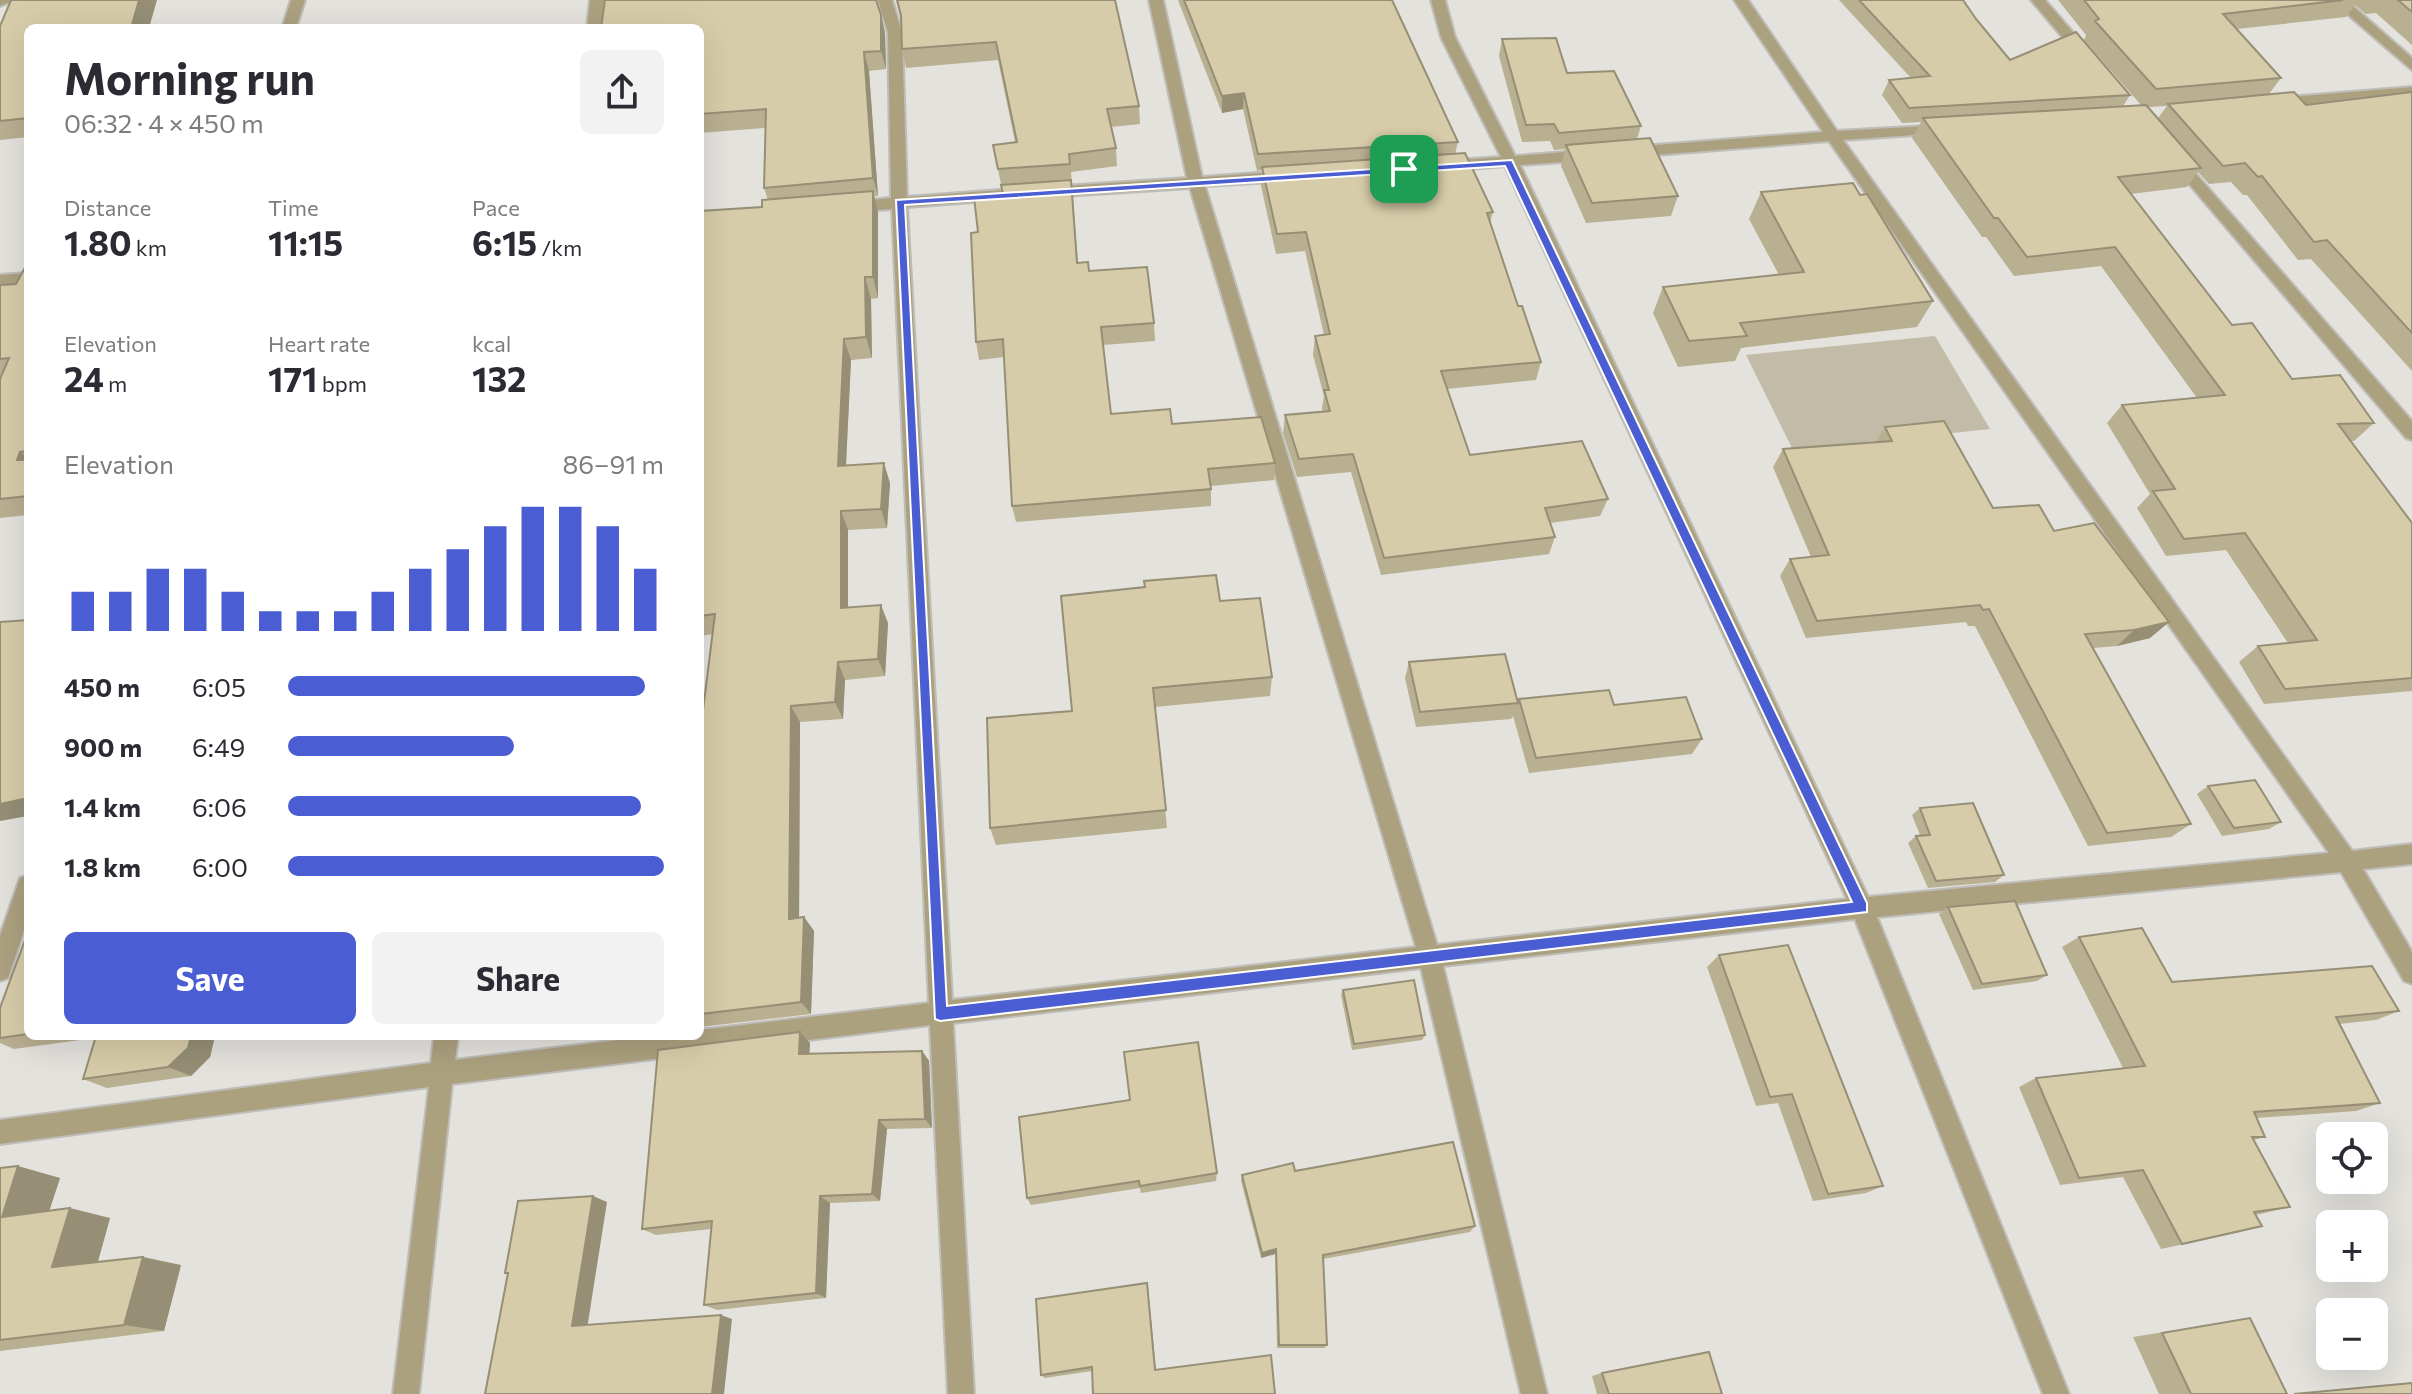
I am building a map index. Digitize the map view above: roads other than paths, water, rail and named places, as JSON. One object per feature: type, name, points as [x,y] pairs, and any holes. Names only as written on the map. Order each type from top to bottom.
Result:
[{"type":"street","points":[[5,5],[15,0]]},
{"type":"street","points":[[290,24],[298,0]]},
{"type":"street","points":[[594,24],[597,0]]},
{"type":"street","points":[[885,0],[895,33],[899,202],[961,1394]]},
{"type":"street","points":[[1156,0],[1196,182],[1430,957],[1534,1394]]},
{"type":"street","points":[[1438,0],[1448,37],[1475,86],[1508,162],[1862,908],[2056,1394]]},
{"type":"street","points":[[1741,0],[1832,135],[2347,861],[2412,973]]},
{"type":"street","points":[[2038,0],[2098,69]]},
{"type":"street","points":[[2338,0],[2412,66]]},
{"type":"street","points":[[2260,105],[2412,91]]},
{"type":"street","points":[[1430,167],[1954,128]]},
{"type":"street","points":[[2168,151],[2412,433]]},
{"type":"street","points":[[838,208],[1305,175]]},
{"type":"street","points":[[0,281],[24,279]]},
{"type":"street","points":[[0,1132],[440,1071],[1862,908],[2412,854]]},
{"type":"street","points":[[0,970],[24,897]]},
{"type":"street","points":[[406,1394],[445,1040]]}]
